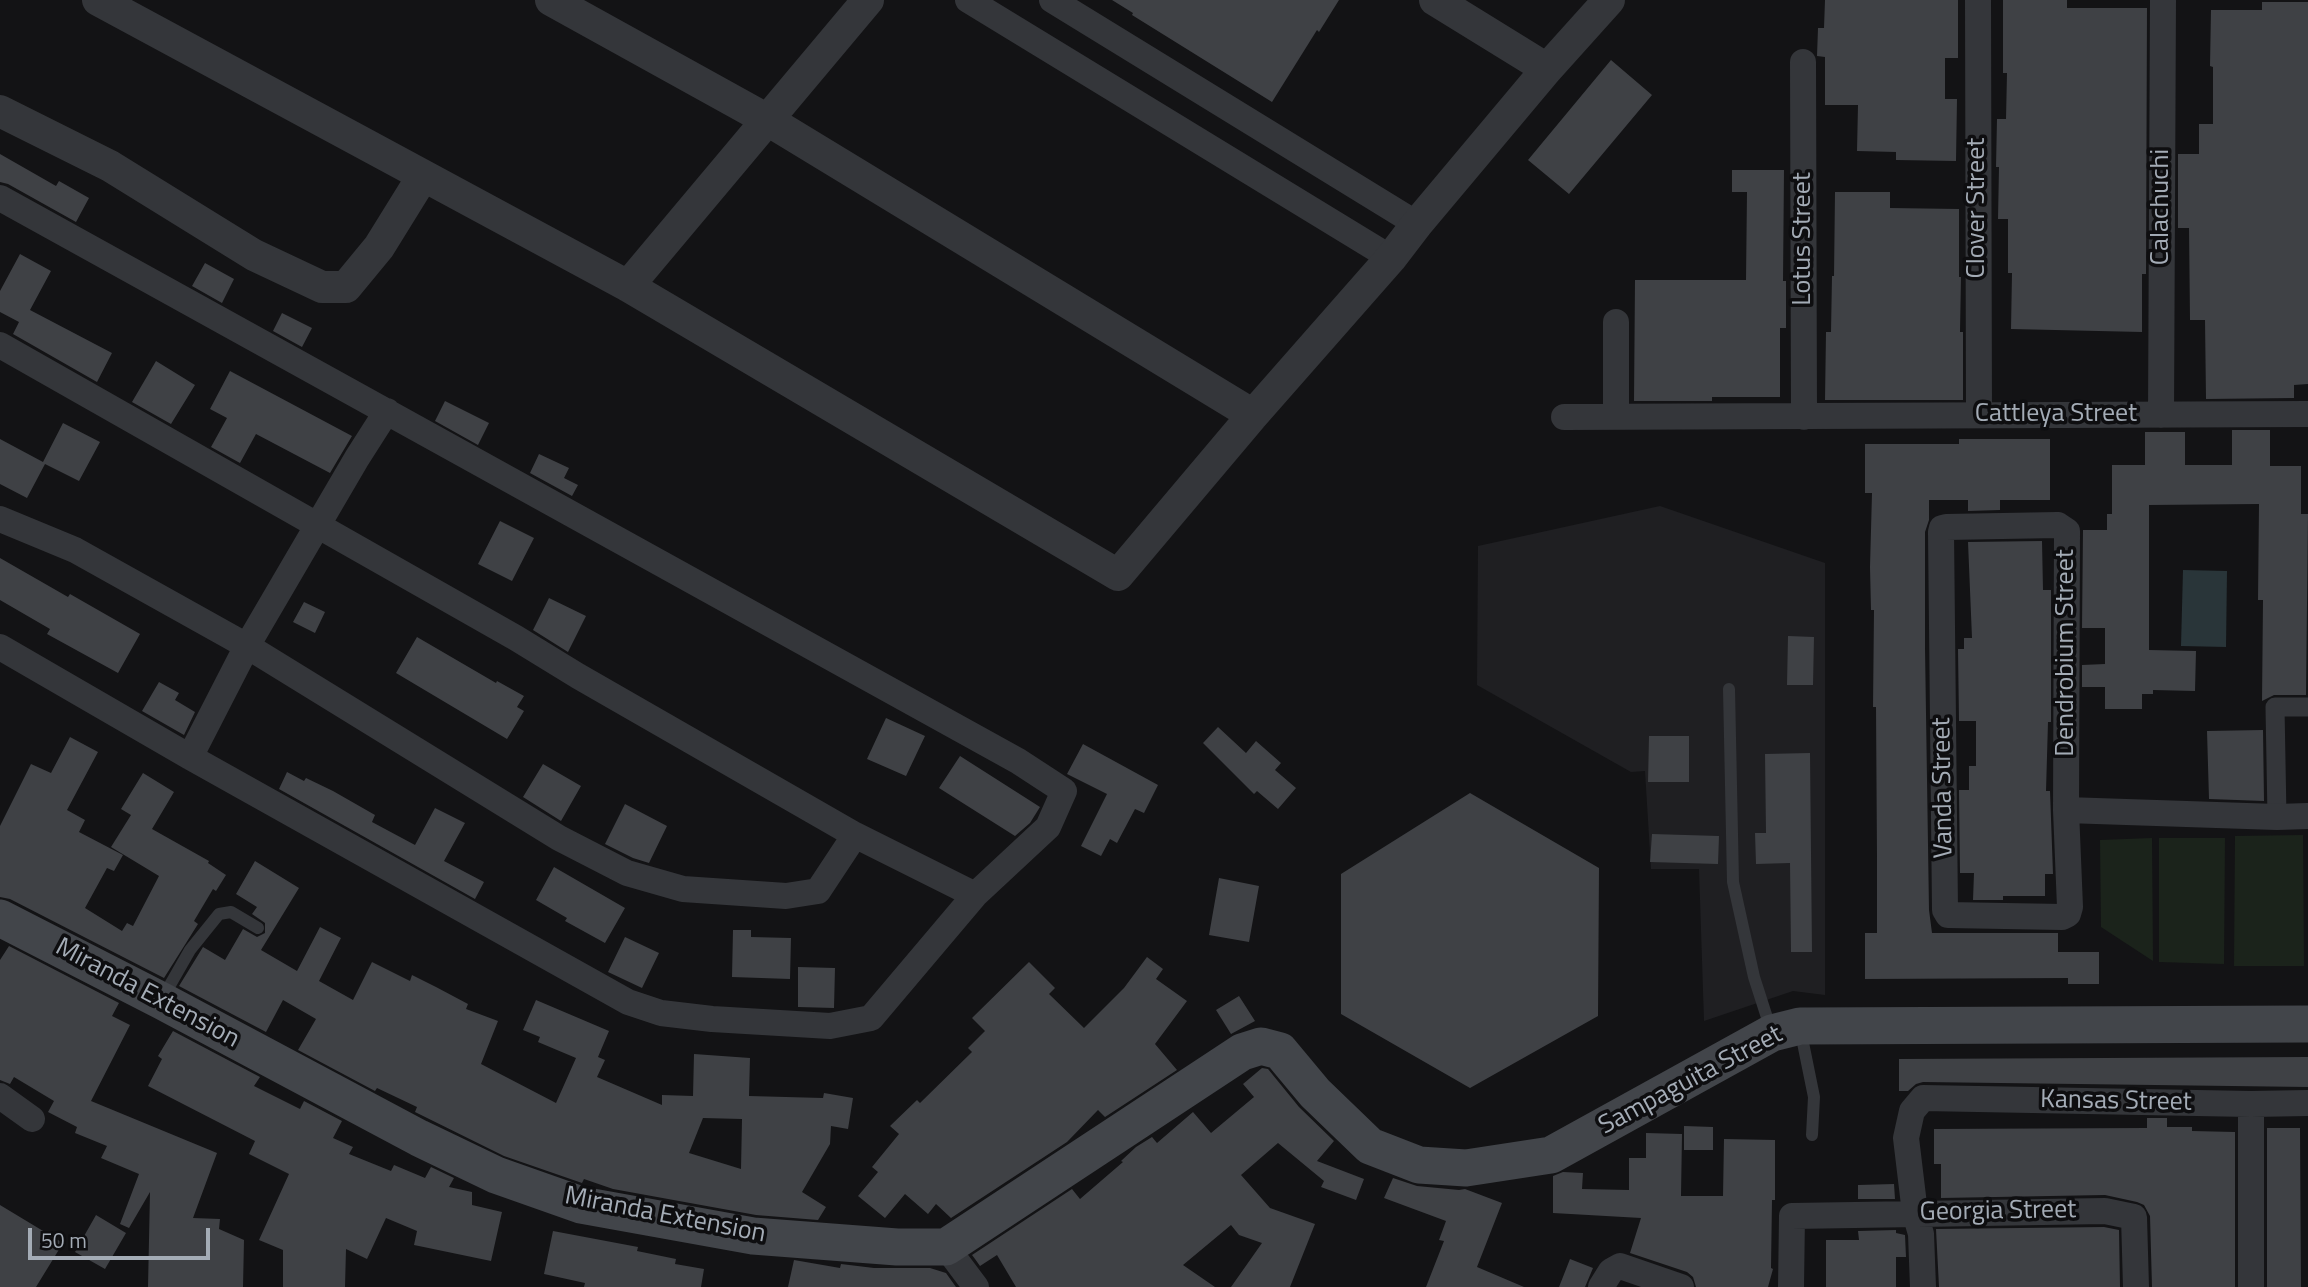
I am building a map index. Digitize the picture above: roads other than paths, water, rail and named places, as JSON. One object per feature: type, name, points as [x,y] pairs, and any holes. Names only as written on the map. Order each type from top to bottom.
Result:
[{"type":"main road","name":"Miranda Extension","points":[[0,918],[419,1138],[496,1175],[581,1205],[753,1236],[897,1247],[946,1247]]},
{"type":"main road","name":"Sampaguita Street","points":[[946,1247],[1242,1052],[1261,1046],[1280,1051],[1315,1093],[1370,1146],[1419,1165],[1466,1168],[1551,1155],[1786,1030],[2308,1024]]},
{"type":"street","points":[[98,0],[628,286],[1118,575],[1253,415],[1391,258],[1547,69],[1609,0]]},
{"type":"street","points":[[551,0],[766,120],[1253,415]]},
{"type":"street","points":[[628,286],[867,0]]},
{"type":"street","points":[[968,0],[1391,258]]},
{"type":"street","points":[[1052,0],[1417,224]]},
{"type":"street","points":[[1435,0],[1547,69]]},
{"type":"street","name":"Clover Street","points":[[1978,0],[1979,415]]},
{"type":"street","name":"Calachuchi","points":[[2161,415],[2163,0]]},
{"type":"street","name":"Lotus Street","points":[[1804,62],[1804,417]]},
{"type":"street","points":[[0,111],[110,166],[254,255],[322,288],[346,287],[379,247],[423,176]]},
{"type":"street","points":[[0,198],[1018,761],[1064,791],[1048,827],[975,895],[871,1018],[830,1026],[660,1013],[628,1002],[0,648]]},
{"type":"street","points":[[1616,322],[1616,417]]},
{"type":"street","points":[[0,345],[516,638],[855,835],[975,895]]},
{"type":"street","points":[[190,757],[247,646],[387,411]]},
{"type":"street","name":"Cattleya Street","points":[[1564,417],[2308,414]]},
{"type":"street","points":[[0,519],[75,550],[247,646],[559,838],[627,873],[683,889],[786,896],[818,891],[855,835]]},
{"type":"street","name":"Dendrobium Street","points":[[1941,532],[1942,528],[1946,527],[2058,525],[2067,531],[2066,810],[2070,907]]},
{"type":"street","name":"Vanda Street","points":[[1941,532],[1945,909],[1948,915],[1954,917],[2062,917],[2068,914],[2070,907]]},
{"type":"street","points":[[2277,817],[2275,707],[2308,707]]},
{"type":"street","points":[[2066,810],[2308,816]]},
{"type":"street","points":[[0,1096],[32,1119]]},
{"type":"street","name":"Kansas Street","points":[[1915,1213],[1906,1138],[1912,1111],[1923,1098],[2308,1103]]},
{"type":"street","points":[[2251,1104],[2251,1287]]},
{"type":"street","name":"Georgia Street","points":[[1791,1287],[1792,1216],[2105,1211],[2134,1217],[2136,1287]]},
{"type":"street","points":[[1915,1213],[1921,1234],[1923,1287]]},
{"type":"street","points":[[946,1247],[976,1287]]},
{"type":"street","points":[[1601,1287],[1611,1270],[1620,1266],[1681,1287]]},
{"type":"lane","points":[[1729,689],[1733,882],[1754,977],[1786,1030],[1814,1097],[1812,1135]]},
{"type":"lane","points":[[162,1001],[190,950],[219,914],[231,912],[258,928]]}]
